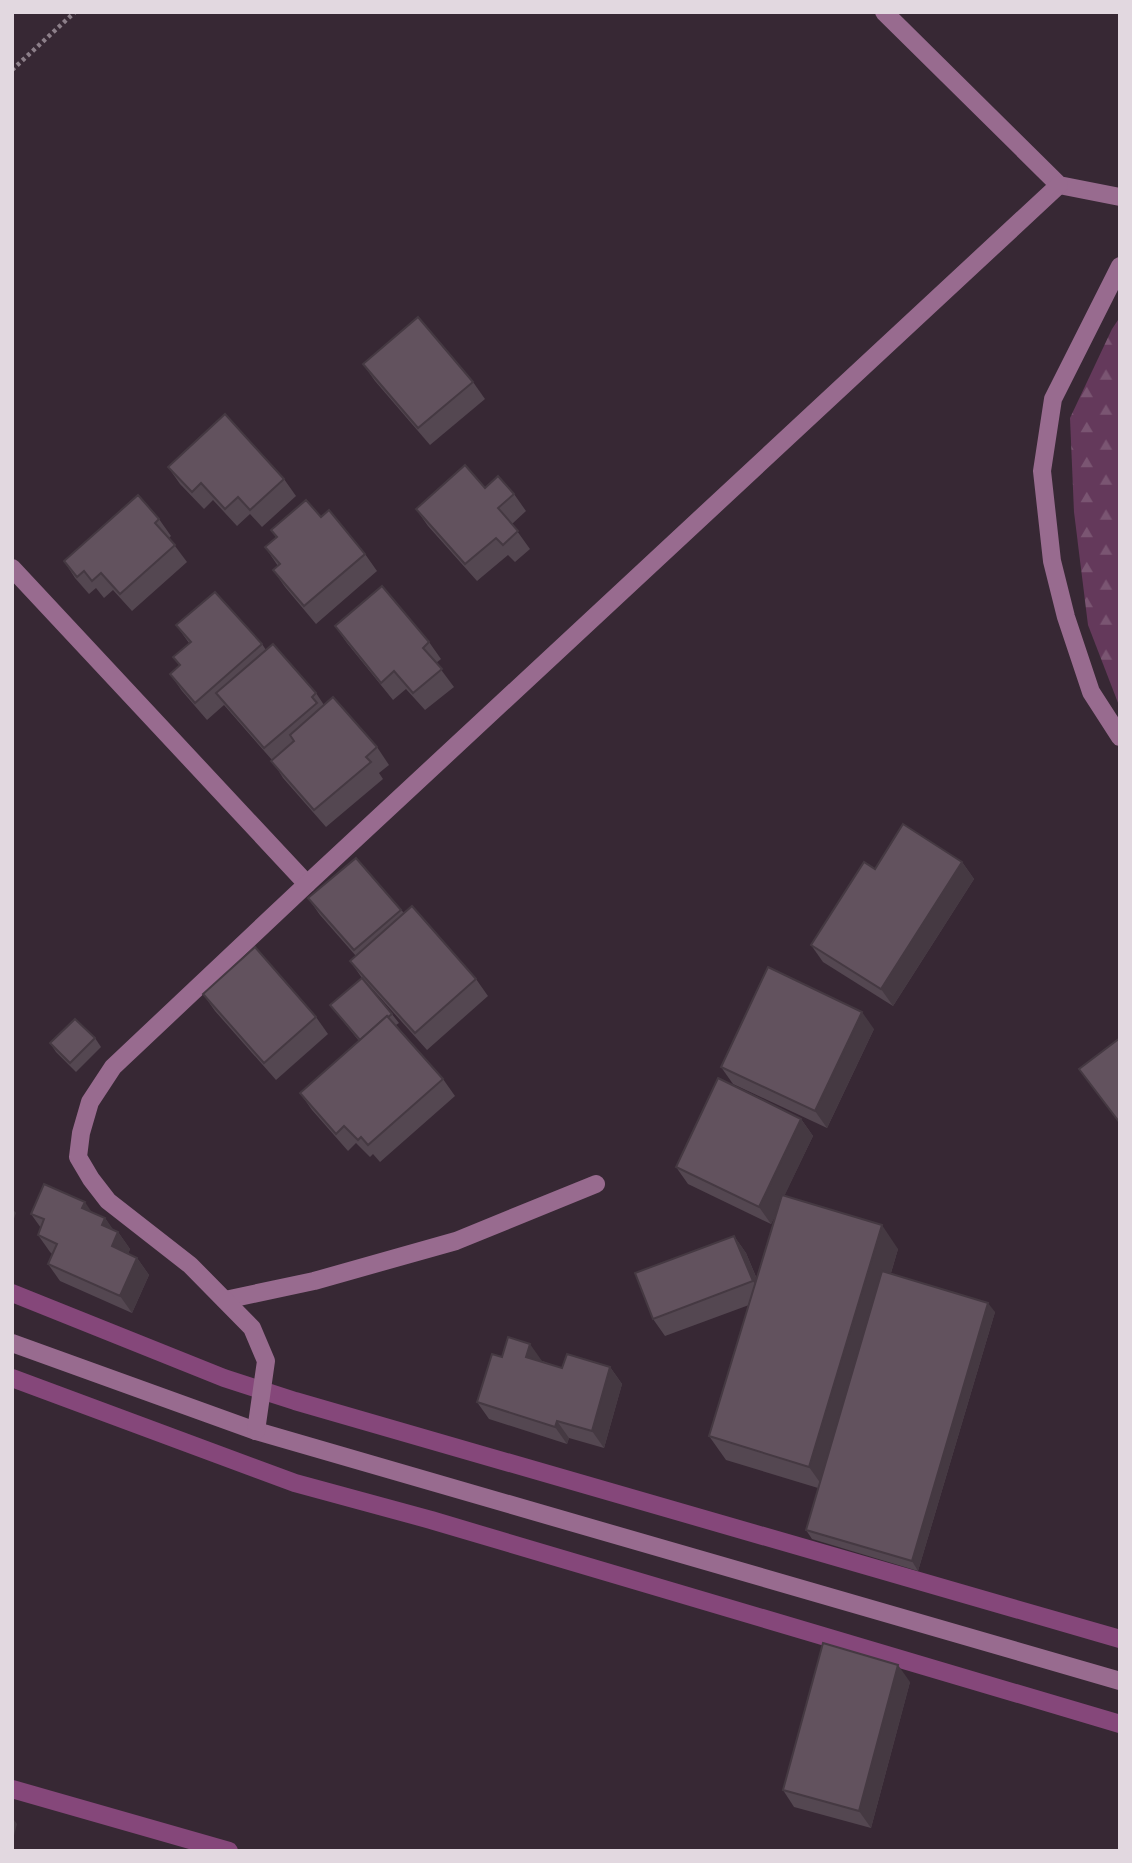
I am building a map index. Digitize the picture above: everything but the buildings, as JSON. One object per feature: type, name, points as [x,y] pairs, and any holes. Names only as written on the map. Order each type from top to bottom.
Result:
[{"type":"street","points":[[884,12],[1059,185],[1120,197]]},
{"type":"street","points":[[256,1431],[266,1361],[252,1328],[191,1265],[108,1201],[91,1179],[78,1157],[81,1133],[90,1102],[113,1067],[1059,185]]},
{"type":"street","points":[[1120,266],[1053,399],[1042,471],[1052,561],[1066,617],[1091,692],[1120,737]]},
{"type":"street","points":[[12,568],[307,884]]},
{"type":"street","points":[[225,1300],[314,1281],[456,1241],[596,1184]]},
{"type":"street","points":[[12,1343],[256,1431],[1120,1681]]},
{"type":"path","points":[[12,69],[75,12]]},
{"type":"green space","points":[[1120,317],[1120,708],[1088,625],[1074,512],[1070,418]]},
{"type":"waterway","points":[[12,1293],[224,1378],[295,1401],[1120,1639]]},
{"type":"waterway","points":[[12,1378],[295,1483],[431,1520],[1120,1724]]},
{"type":"waterway","points":[[12,1789],[229,1851]]}]
